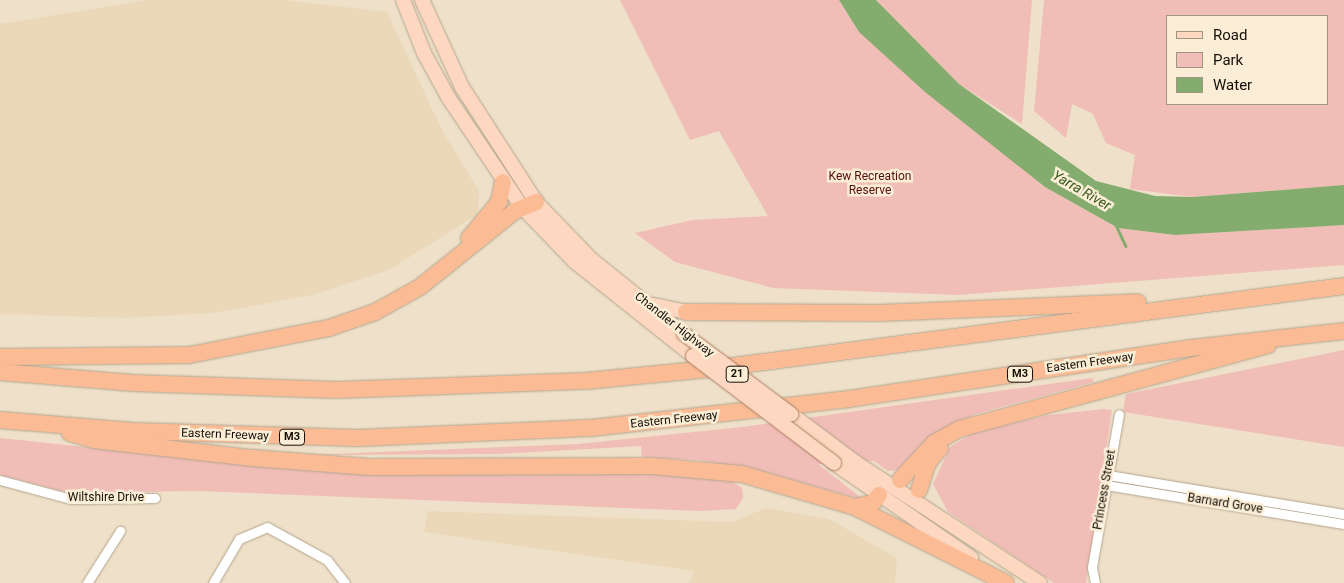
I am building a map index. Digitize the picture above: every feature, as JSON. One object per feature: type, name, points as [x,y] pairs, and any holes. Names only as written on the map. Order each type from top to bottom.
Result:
[{"type":"highway","points":[[452,262],[499,202],[503,182]]},
{"type":"highway","points":[[0,357],[163,357],[278,341],[375,312],[452,262],[529,204]]},
{"type":"highway","points":[[0,372],[134,383],[300,389],[586,381],[718,368],[1176,304],[1344,286]]},
{"type":"highway","points":[[684,327],[728,315],[1123,301],[1176,304]]},
{"type":"highway","name":"Eastern Freeway","points":[[0,420],[39,424],[358,438],[591,428],[849,399],[1294,336],[1344,331]]},
{"type":"highway","points":[[855,507],[873,503],[934,443],[976,422],[1104,387],[1235,358],[1294,336]]},
{"type":"highway","points":[[920,498],[936,452],[976,422]]},
{"type":"highway","points":[[39,424],[94,440],[361,466],[690,468],[774,481],[855,507],[1007,583]]},
{"type":"main road","name":"Chandler Highway","points":[[403,0],[424,53],[503,182],[563,231],[646,304],[684,327],[855,462],[890,487],[1007,583]]},
{"type":"main road","name":"Chandler Highway","points":[[422,0],[462,87],[548,236],[606,289],[663,335],[694,356],[834,463],[920,498],[1040,583]]},
{"type":"main road","points":[[646,304],[684,327],[694,356]]},
{"type":"street","name":"Princess Street","points":[[1095,583],[1092,567],[1119,414]]},
{"type":"street","name":"Barnard Grove","points":[[1108,475],[1344,514]]},
{"type":"street","name":"Wiltshire Drive","points":[[0,480],[70,499],[155,498]]},
{"type":"street","name":"Barnard Grove","points":[[1106,485],[1344,524]]},
{"type":"street","points":[[213,583],[239,539],[266,527],[327,560],[345,583]]},
{"type":"street","points":[[87,583],[120,531]]},
{"type":"shaded area","points":[[148,0],[284,0],[387,12],[442,130],[479,191],[478,214],[389,270],[312,295],[214,313],[121,318],[0,314],[0,24]]},
{"type":"shaded area","points":[[766,508],[829,519],[897,558],[895,583],[689,583],[694,571],[424,532],[428,511],[732,522]]},
{"type":"green space","name":"Kew Recreation Reserve","points":[[620,0],[839,0],[859,32],[1045,187],[1118,228],[1175,235],[1344,225],[1344,265],[958,295],[773,288],[675,262],[635,233],[693,220],[768,216],[719,131],[690,140]]},
{"type":"green space","points":[[876,0],[1032,0],[1022,124],[959,84]]},
{"type":"green space","points":[[1044,0],[1344,0],[1344,185],[1193,197],[1130,189],[1135,155],[1106,143],[1093,114],[1072,104],[1066,138],[1034,111]]},
{"type":"green space","points":[[1344,350],[1344,447],[1123,412],[1126,394]]},
{"type":"green space","points":[[1092,378],[1094,382],[976,414],[934,435],[899,470],[888,471],[874,461],[818,464],[864,500],[764,472],[697,460],[642,457],[641,446],[499,454],[308,455],[578,444],[742,427]]},
{"type":"green space","points":[[1104,409],[1112,410],[1086,583],[1054,583],[948,512],[933,484],[950,447],[974,432],[1048,415]]},
{"type":"green space","points":[[0,438],[293,469],[630,472],[730,480],[742,488],[743,498],[736,509],[699,511],[199,491],[69,493],[0,475]]},
{"type":"water","name":"Yarra River","points":[[839,0],[876,0],[959,84],[1096,181],[1155,196],[1193,197],[1344,185],[1344,225],[1175,235],[1118,228],[1045,187],[925,92],[859,32]]},
{"type":"waterway","points":[[1116,225],[1126,246]]}]
